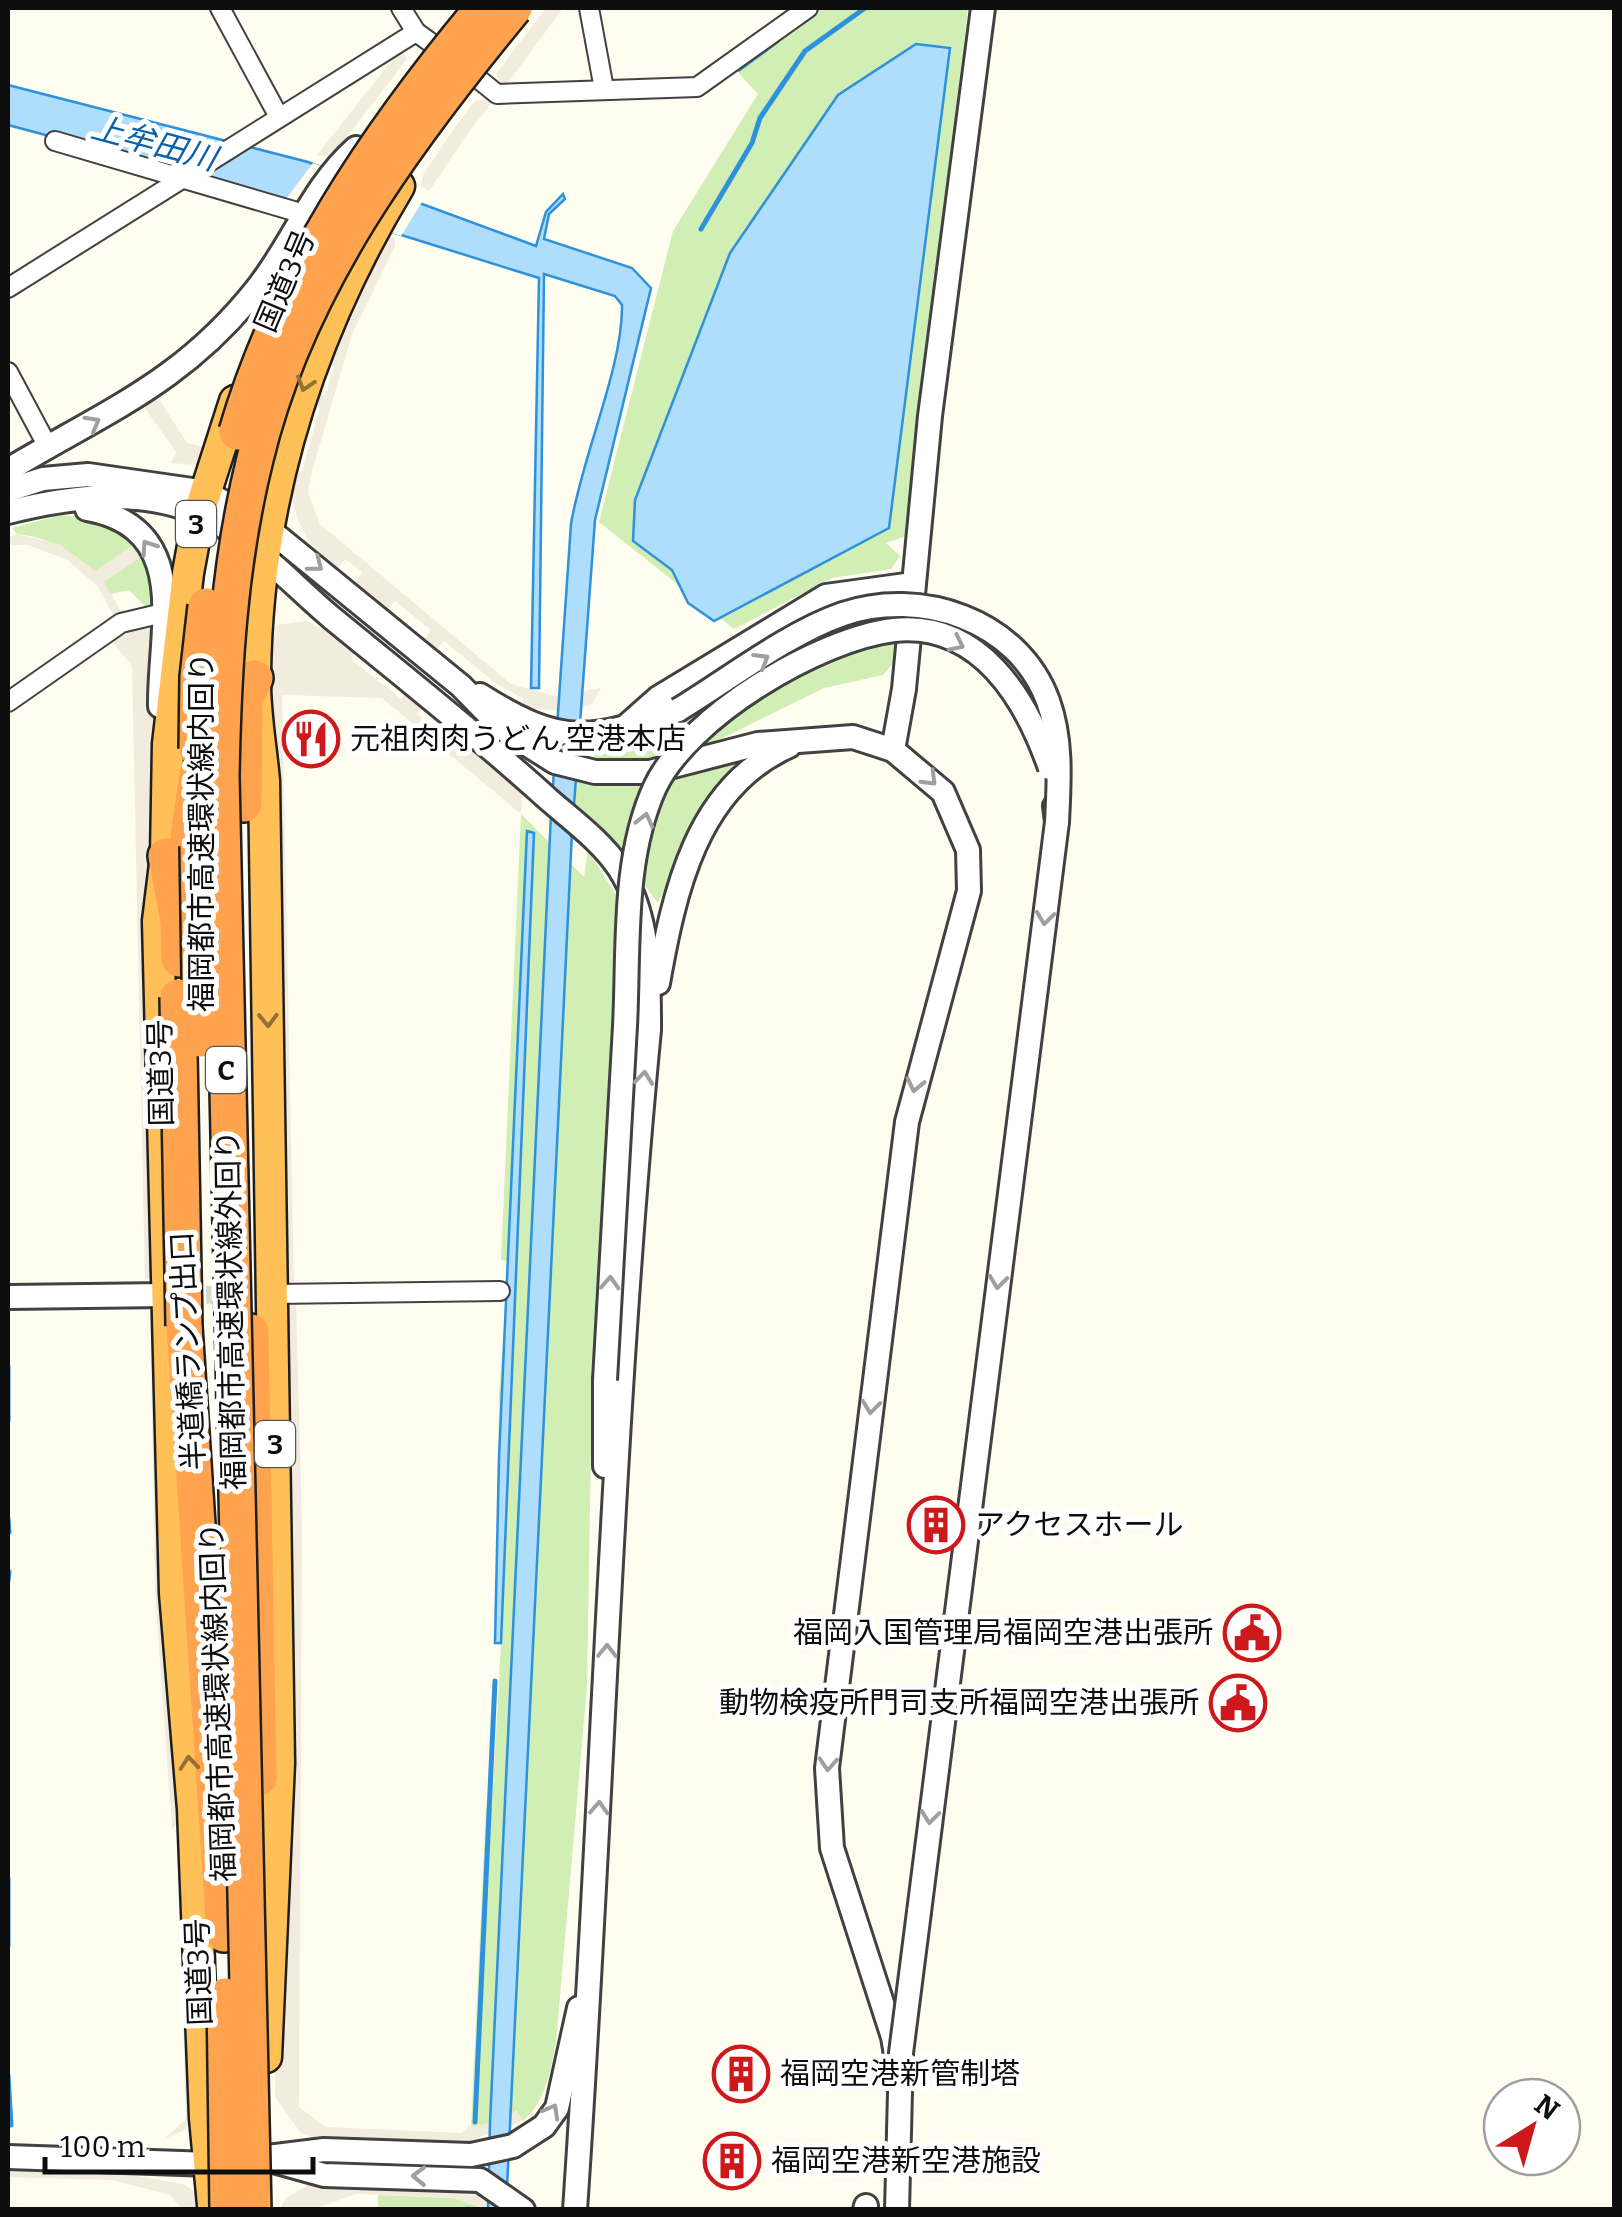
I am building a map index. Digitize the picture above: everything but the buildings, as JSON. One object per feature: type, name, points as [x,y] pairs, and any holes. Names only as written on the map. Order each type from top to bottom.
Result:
[{"type":"highway","name":"国道3号","points":[[213,2210],[193,1809],[175,1593],[158,921],[169,872],[168,744],[203,502],[231,412],[309,212],[425,39],[464,8]]},
{"type":"highway","name":"福岡都市高速環状線内回り","points":[[209,775],[198,676],[213,547],[246,399],[281,312],[346,190],[483,8]]},
{"type":"highway","name":"福岡都市高速環状線外回り","points":[[253,2210],[259,2151],[210,922],[209,775],[236,548],[270,406],[304,322],[363,210],[416,132],[514,8]]},
{"type":"highway","name":"国道3号","points":[[266,2210],[259,2151],[279,1763],[264,781],[255,678],[266,527],[313,359],[372,232],[397,188],[528,8]]},
{"type":"highway","points":[[255,678],[245,702],[244,804],[251,1332],[267,1399],[269,1643],[261,1693],[256,1934],[261,2034],[259,2151]]},
{"type":"highway","name":"半道橋ランプ出口","points":[[169,872],[179,959],[184,1326],[224,1934]]},
{"type":"highway","name":"福岡都市高速環状線内回り","points":[[210,922],[228,2210]]},
{"type":"street","points":[[220,8],[278,117]]},
{"type":"street","points":[[8,288],[231,144],[425,39],[401,8]]},
{"type":"street","points":[[590,8],[604,90]]},
{"type":"street","points":[[476,77],[497,94],[697,86],[808,8]]},
{"type":"street","points":[[892,750],[904,690],[913,584],[984,8]]},
{"type":"street","points":[[8,470],[147,393],[198,353],[260,284],[309,212],[55,141]]},
{"type":"street","points":[[8,372],[48,447]]},
{"type":"street","points":[[8,490],[43,479],[88,475],[203,502],[266,527],[461,686],[503,729],[540,754],[595,772],[650,772],[758,744],[854,737],[892,750],[943,792],[962,829],[970,873],[965,916],[932,1020],[907,1122],[827,1768],[832,1848],[897,2056],[898,2210]]},
{"type":"street","points":[[8,512],[85,495],[178,506],[203,502]]},
{"type":"street","points":[[85,495],[87,510],[123,521],[149,544],[161,568],[160,704],[168,744]]},
{"type":"street","points":[[203,502],[480,738],[611,859],[638,912],[648,962],[648,1030],[575,2210]]},
{"type":"street","points":[[623,729],[658,698],[826,596],[913,584]]},
{"type":"street","points":[[461,686],[538,728],[577,736],[623,729],[678,710],[818,625],[844,614],[901,604],[960,615],[983,625],[1010,646],[1047,698],[1057,738],[1058,822],[902,2053],[898,2210]]},
{"type":"street","points":[[8,702],[121,623],[163,613]]},
{"type":"street","points":[[612,1564],[605,1488],[605,1380],[630,895],[646,812],[674,755],[720,712],[838,644],[898,630],[934,632],[972,650],[1008,681],[1024,705],[1050,768],[1058,822]]},
{"type":"street","points":[[648,1030],[670,916],[706,822],[740,777],[761,760],[810,738]]},
{"type":"street","points":[[274,1294],[500,1291]]},
{"type":"street","points":[[8,1297],[166,1295]]},
{"type":"street","points":[[8,2157],[210,2164],[259,2151],[470,2156],[529,2138],[557,2108],[590,1971]]},
{"type":"street","points":[[259,2151],[324,2175],[480,2180],[523,2210]]},
{"type":"street","points":[[578,2167],[586,2210]]},
{"type":"green space","points":[[816,8],[968,8],[906,536],[886,543],[900,556],[891,569],[832,578],[734,629],[599,522],[673,231],[758,94],[734,68]]},
{"type":"green space","points":[[60,515],[101,519],[139,541],[95,572],[59,546],[17,534],[12,528]]},
{"type":"green space","points":[[147,553],[155,600],[152,606],[146,607],[129,590],[111,594],[103,582]]},
{"type":"green space","points":[[901,642],[901,654],[883,675],[824,688],[684,757],[758,698],[810,667],[839,655]]},
{"type":"green space","points":[[696,715],[653,765],[597,764],[593,759],[598,749],[645,737]]},
{"type":"green space","points":[[742,756],[698,816],[658,903],[642,882],[655,817],[671,773]]},
{"type":"green space","points":[[577,774],[647,779],[626,860],[575,806]]},
{"type":"green space","points":[[521,814],[584,877],[588,851],[624,907],[591,1445],[587,1685],[556,2042],[542,2095],[523,2121],[516,2111],[498,2122],[471,2127],[486,1807],[492,1808],[501,1644],[495,1643],[499,1395],[509,1261],[501,1260]]},
{"type":"green space","points":[[378,2195],[453,2198],[486,2209],[378,2209]]},
{"type":"shaded area","points":[[546,8],[563,8],[504,88],[496,74]]},
{"type":"shaded area","points":[[401,49],[407,59],[332,156],[317,155]]},
{"type":"shaded area","points":[[495,98],[429,191],[421,185],[423,175],[475,101]]},
{"type":"shaded area","points":[[385,236],[395,238],[395,246],[352,334],[311,475],[308,494],[320,524],[511,684],[554,696],[601,688],[592,704],[571,711],[523,708],[523,698],[498,685],[444,641],[434,652],[422,643],[431,630],[395,601],[386,612],[353,585],[363,572],[345,559],[336,571],[308,540],[298,520],[292,499],[294,471],[302,472],[320,407],[314,405],[318,393],[325,395],[334,366],[327,363],[341,329],[346,330],[364,290],[359,288]]},
{"type":"shaded area","points":[[156,395],[187,443],[204,447],[197,465],[171,463],[176,452],[142,404]]},
{"type":"shaded area","points":[[17,534],[59,544],[95,571],[139,541],[147,553],[104,582],[123,615],[116,619],[97,586],[68,560],[28,545],[8,545],[8,538]]},
{"type":"shaded area","points":[[306,621],[339,636],[357,650],[351,659],[401,699],[407,693],[422,706],[417,714],[462,751],[469,745],[523,791],[521,814],[382,698],[282,695],[294,1287],[283,1281],[271,660],[276,625]]},
{"type":"shaded area","points":[[156,628],[150,923],[154,1274],[145,1280],[132,666],[112,641],[125,633],[123,630]]},
{"type":"shaded area","points":[[287,1302],[296,1302],[302,1524],[299,2107],[326,2127],[462,2133],[468,2127],[498,2122],[517,2110],[523,2121],[466,2142],[316,2139],[301,2133],[275,2097],[283,1309]]},
{"type":"shaded area","points":[[150,1304],[159,1306],[183,1819],[172,1829],[155,1591]]},
{"type":"shaded area","points":[[178,1843],[191,2122],[183,2131],[164,2139],[186,2119]]},
{"type":"shaded area","points":[[8,2170],[120,2173],[183,2184],[198,2194],[205,2209],[182,2209],[170,2195],[112,2180],[8,2177]]},
{"type":"shaded area","points":[[315,2181],[454,2187],[485,2195],[503,2209],[486,2209],[453,2198],[356,2194],[314,2209],[279,2210],[286,2198]]},
{"type":"water","points":[[916,44],[950,48],[889,528],[714,621],[688,603],[672,570],[633,541],[635,500],[730,253],[838,95]]},
{"type":"water","name":"上牟田川","points":[[8,85],[308,162],[536,246],[546,212],[563,194],[565,199],[549,214],[544,239],[632,268],[651,288],[595,520],[572,832],[506,2209],[488,2209],[490,2123],[551,814],[571,524],[616,356],[622,305],[615,296],[544,274],[539,688],[531,688],[539,278],[286,199],[8,125]]},
{"type":"water","points":[[527,831],[534,833],[501,1643],[495,1643],[499,1458]]},
{"type":"pier","points":[[313,163],[422,202],[401,236],[286,199]]},
{"type":"waterway","points":[[701,229],[752,143],[760,118],[805,51],[865,8]]},
{"type":"waterway","points":[[739,69],[777,41]]},
{"type":"waterway","points":[[8,1367],[8,1421]]},
{"type":"waterway","points":[[8,1519],[9,1532]]},
{"type":"waterway","points":[[8,1581],[9,1572]]},
{"type":"waterway","points":[[475,2122],[495,1681]]},
{"type":"waterway","points":[[8,1879],[8,1946]]},
{"type":"waterway","points":[[8,2075],[11,2125]]},
{"type":"tunnel","points":[[179,1295],[274,1294]]},
{"type":"place","name":"元祖肉肉うどん 空港本店","points":[[311,739]]},
{"type":"place","name":"アクセスホール","points":[[936,1525]]},
{"type":"place","name":"福岡入国管理局福岡空港出張所","points":[[1252,1633]]},
{"type":"place","name":"動物検疫所門司支所福岡空港出張所","points":[[1238,1703]]},
{"type":"place","name":"福岡空港新管制塔","points":[[741,2074]]},
{"type":"place","name":"福岡空港新空港施設","points":[[732,2161]]}]
